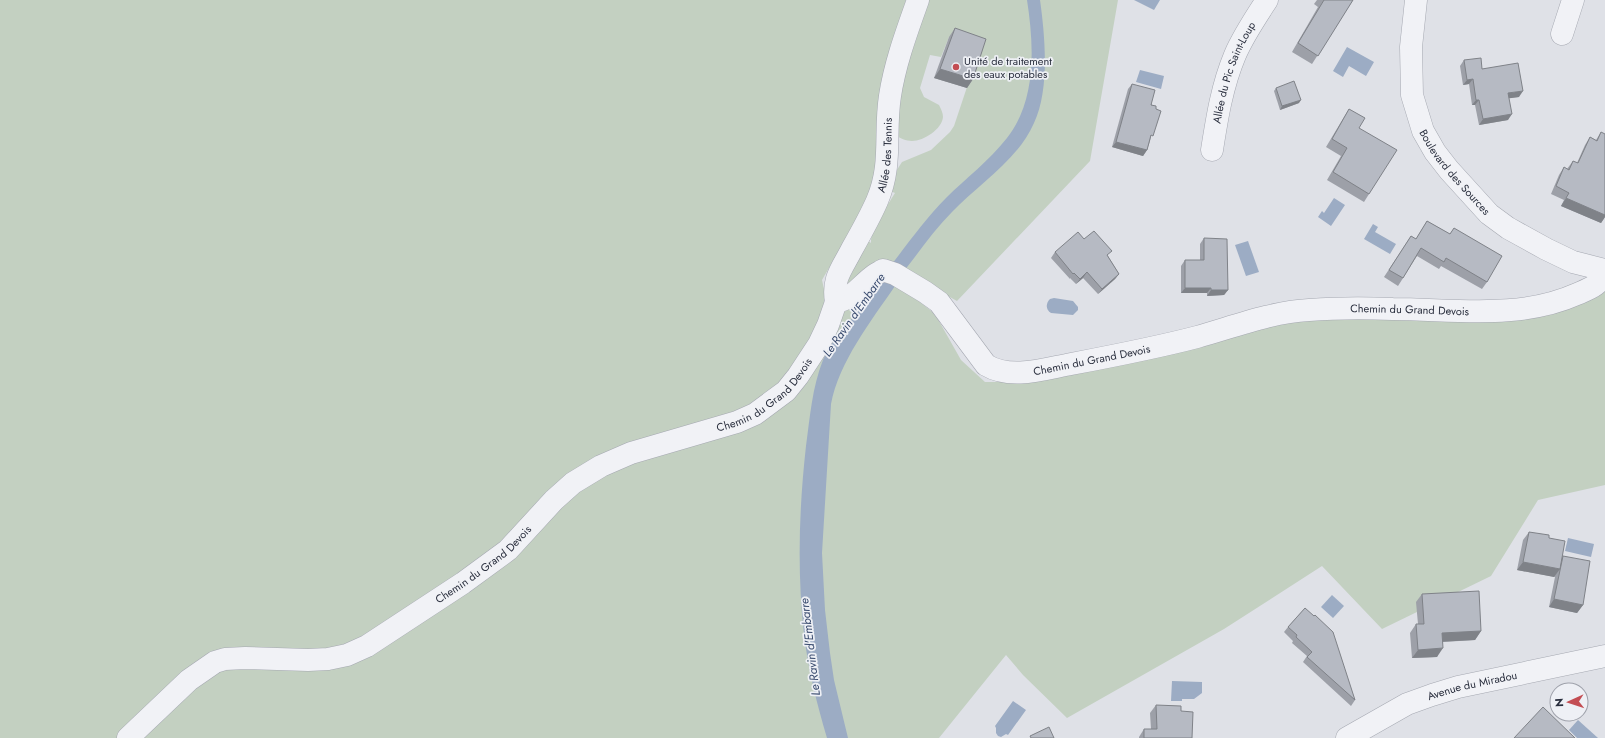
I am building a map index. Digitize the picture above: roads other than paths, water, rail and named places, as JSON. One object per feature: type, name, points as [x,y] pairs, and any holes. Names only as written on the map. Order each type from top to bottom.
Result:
[{"type":"street","name":"Allée des Tennis","points":[[836,302],[834,292],[836,278],[842,265],[852,251],[882,190],[886,174],[888,151],[887,119],[890,95],[906,32],[918,0]]},
{"type":"street","name":"Allée du Pic Saint-Loup","points":[[1212,150],[1218,113],[1235,55],[1245,35],[1268,0]]},
{"type":"street","name":"Boulevard des Sources","points":[[1416,0],[1411,47],[1412,95],[1423,131],[1435,152],[1489,214],[1508,228],[1573,262],[1605,270]]},
{"type":"street","points":[[1562,34],[1573,0]]},
{"type":"street","name":"Chemin du Grand Devois","points":[[128,738],[189,680],[215,662],[225,659],[245,658],[308,660],[328,659],[347,655],[367,646],[463,584],[508,550],[554,500],[574,483],[601,466],[631,453],[737,422],[755,414],[786,391],[798,376],[819,344],[828,325],[836,302],[843,301],[851,296],[872,276],[883,270],[895,274],[939,302],[986,365],[998,371],[1011,372],[1045,369],[1153,348],[1245,323],[1293,312],[1310,310],[1393,308],[1435,311],[1508,310],[1539,307],[1569,298],[1593,287],[1601,280],[1605,270]]},
{"type":"street","name":"Avenue du Miradou","points":[[1347,738],[1407,704],[1432,695],[1458,687],[1605,656]]},
{"type":"water","points":[[1027,0],[1040,0],[1045,46],[1042,94],[1034,123],[1018,149],[997,171],[945,219],[904,271],[892,264],[918,230],[946,198],[993,154],[1007,138],[1017,123],[1024,107],[1031,72],[1031,35]]},
{"type":"water","points":[[1134,0],[1160,0],[1154,10]]},
{"type":"water","points":[[1347,47],[1374,62],[1366,76],[1349,66],[1343,77],[1333,71]]},
{"type":"water","points":[[1140,70],[1164,76],[1161,89],[1136,82]]},
{"type":"water","points":[[1334,198],[1345,205],[1331,226],[1318,217],[1322,211],[1324,213]]},
{"type":"water","points":[[1373,224],[1378,227],[1375,232],[1396,244],[1390,254],[1364,239]]},
{"type":"water","points":[[1248,241],[1259,272],[1246,276],[1235,245]]},
{"type":"water","name":"Le Ravin d'Embarre","points":[[884,277],[895,286],[848,357],[835,388],[831,404],[822,553],[825,610],[830,653],[834,680],[848,738],[827,738],[810,673],[804,634],[800,587],[800,516],[810,413],[819,371],[827,352]]},
{"type":"water","points":[[1054,298],[1073,301],[1078,307],[1078,310],[1073,315],[1051,313],[1047,308],[1047,304],[1050,299]]},
{"type":"water","points":[[1568,538],[1594,544],[1591,557],[1565,551]]},
{"type":"water","points":[[1332,595],[1344,606],[1333,618],[1321,607]]},
{"type":"water","points":[[1172,681],[1202,682],[1202,693],[1194,699],[1171,701]]},
{"type":"water","points":[[1013,701],[1026,710],[1008,735],[1006,734],[1001,737],[998,736],[995,726]]},
{"type":"water","points":[[1576,722],[1580,722],[1598,738],[1577,738],[1569,730]]},
{"type":"place","name":"Unité de traitement des eaux potables","points":[[956,67]]}]
